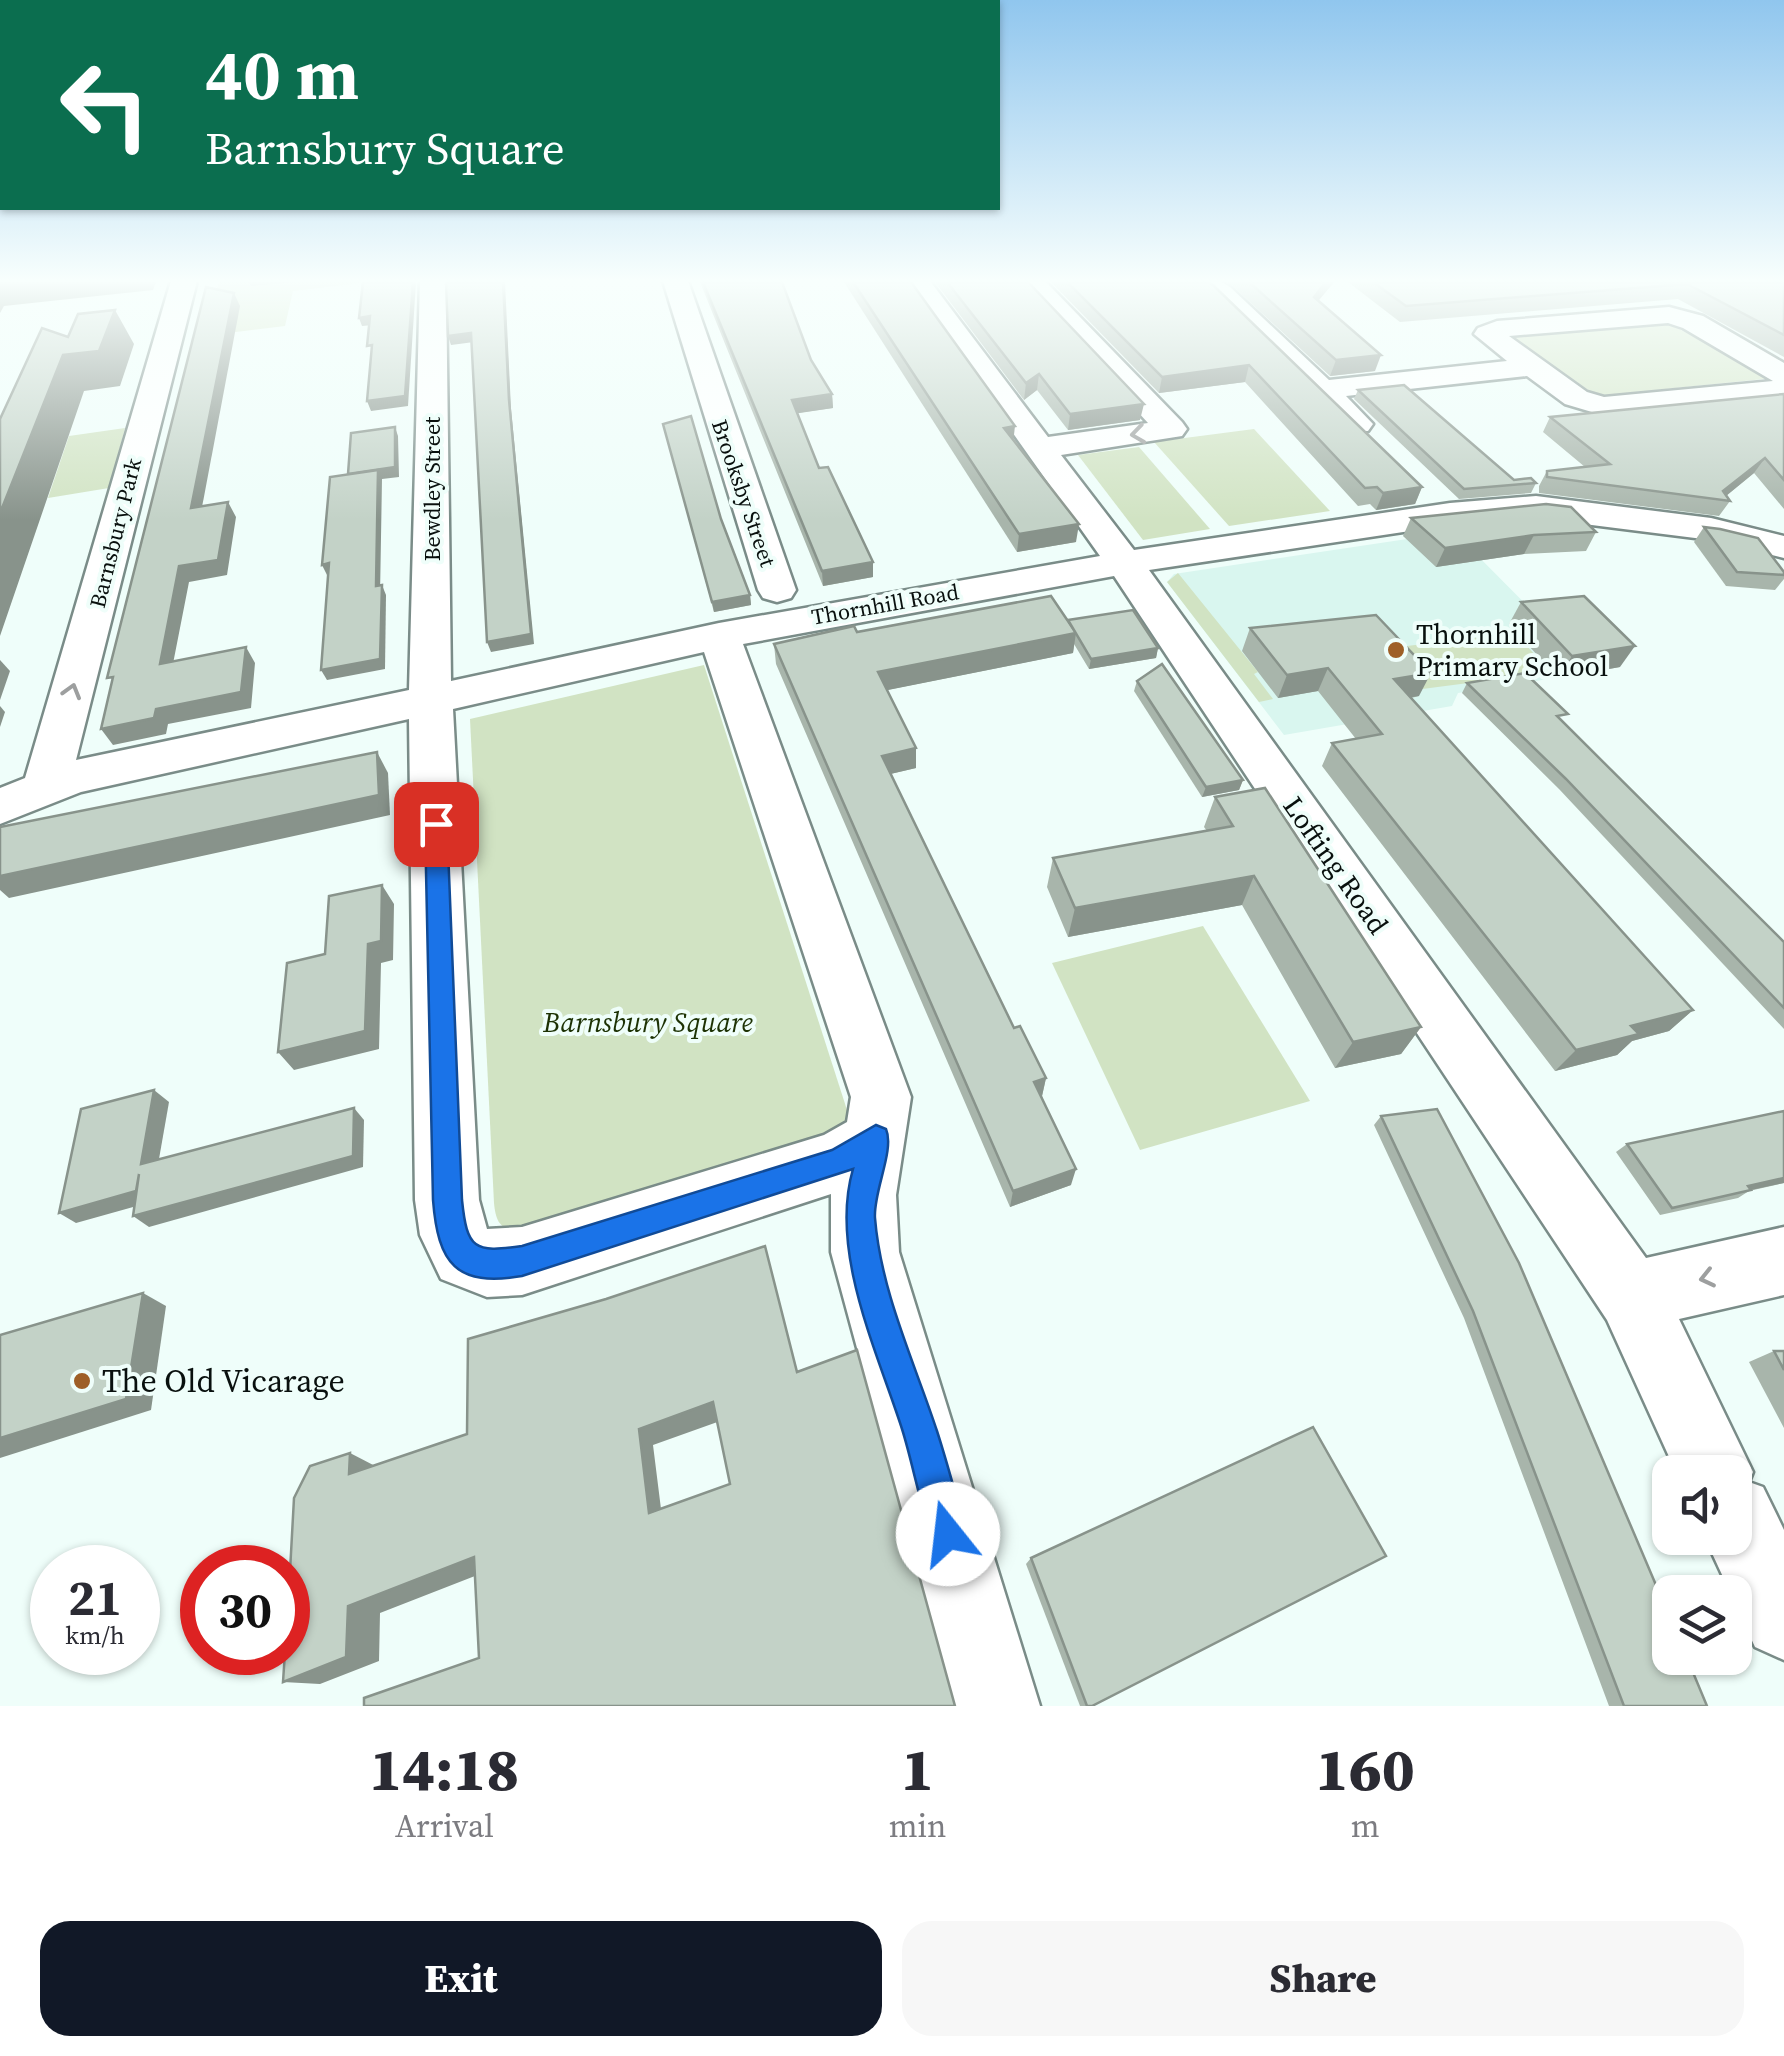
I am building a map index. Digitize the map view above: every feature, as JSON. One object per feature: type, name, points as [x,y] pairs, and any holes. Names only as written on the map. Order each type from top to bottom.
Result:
[{"type":"street","name":"Barnsbury Park","points":[[46,785],[162,361]]},
{"type":"street","name":"Bewdley Street","points":[[431,696],[432,361]]},
{"type":"street","name":"Brooksby Street","points":[[700,361],[777,590]]},
{"type":"street","name":"Lofting Road","points":[[976,361],[1124,563],[1485,1080],[1630,1296],[1706,1455]]},
{"type":"street","points":[[1042,448],[1171,429],[1105,361]]},
{"type":"street","points":[[1291,361],[1373,440]]},
{"type":"street","points":[[1523,361],[1576,398],[1602,406],[1784,389]]},
{"type":"street","points":[[1759,361],[1784,375]]},
{"type":"street","points":[[1321,390],[1533,368]]},
{"type":"street","points":[[1421,487],[1450,514]]},
{"type":"street","name":"Thornhill Road","points":[[0,807],[46,785],[431,696],[719,635],[1124,563],[1450,514],[1536,507],[1712,529],[1781,550]]},
{"type":"street","points":[[719,635],[882,1097],[876,1139],[862,1188],[860,1216],[865,1252],[888,1343],[920,1430],[997,1706]]},
{"type":"street","points":[[431,696],[448,1200],[450,1232],[460,1251],[473,1263],[492,1266],[522,1261],[840,1161],[876,1139]]},
{"type":"street","points":[[1630,1296],[1784,1261]]},
{"type":"street","points":[[1752,1551],[1784,1618]]},
{"type":"shaded area","name":"Thornhill Primary School","points":[[1454,532],[1593,672],[1458,693],[1452,706],[1284,735],[1167,582],[1174,574]]},
{"type":"green space","points":[[1545,361],[1737,361],[1765,376],[1764,379],[1597,396]]},
{"type":"green space","points":[[125,428],[109,488],[48,498],[69,436]]},
{"type":"green space","points":[[1254,429],[1330,511],[1229,526],[1154,442]]},
{"type":"green space","points":[[1139,447],[1210,529],[1143,540],[1078,455]]},
{"type":"green space","points":[[1178,573],[1258,672],[1254,674],[1273,699],[1259,702],[1167,582]]},
{"type":"green space","points":[[1514,633],[1552,672],[1407,691],[1374,650]]},
{"type":"green space","name":"Barnsbury Square","points":[[704,665],[847,1110],[847,1130],[521,1232],[509,1229],[498,1221],[494,1203],[470,719]]},
{"type":"green space","points":[[1203,926],[1310,1101],[1140,1150],[1052,963]]},
{"type":"building","points":[[27,361],[61,361],[0,513],[0,419]]},
{"type":"building","points":[[187,361],[220,361],[191,508],[228,502],[218,560],[179,566],[160,664],[246,647],[241,692],[156,709],[154,718],[101,729],[113,677],[107,678]]},
{"type":"building","points":[[371,361],[407,361],[405,396],[367,401]]},
{"type":"building","points":[[472,361],[507,361],[531,634],[487,642]]},
{"type":"building","points":[[735,361],[811,361],[832,394],[792,400],[819,468],[828,467],[873,562],[822,571]]},
{"type":"building","points":[[905,361],[968,361],[1015,426],[1004,428],[1079,524],[1019,534]]},
{"type":"building","points":[[1008,361],[1103,361],[1144,404],[1070,414],[1039,374],[1026,383]]},
{"type":"building","points":[[1146,361],[1291,361],[1422,487],[1383,493],[1377,487],[1365,488],[1249,365],[1162,377]]},
{"type":"building","points":[[1404,385],[1514,480],[1531,478],[1536,483],[1464,489],[1358,390]]},
{"type":"building","points":[[1784,394],[1784,480],[1765,458],[1723,491],[1730,501],[1547,477],[1547,471],[1610,464],[1550,417]]},
{"type":"building","points":[[691,416],[721,519],[750,595],[712,602],[663,424]]},
{"type":"building","points":[[395,427],[395,467],[348,474],[351,433]]},
{"type":"building","points":[[378,470],[376,586],[382,585],[380,659],[321,670],[329,563],[322,565],[330,477]]},
{"type":"building","points":[[1546,504],[1571,507],[1596,532],[1534,535],[1445,548],[1411,518]]},
{"type":"building","points":[[1704,527],[1758,538],[1784,575],[1737,572]]},
{"type":"building","points":[[1051,596],[1076,633],[878,672],[916,748],[882,756],[1014,1028],[1020,1026],[1046,1078],[1034,1082],[1076,1169],[1013,1191],[774,644],[854,626],[857,632]]},
{"type":"building","points":[[1584,596],[1635,646],[1572,656],[1521,602]]},
{"type":"building","points":[[1133,610],[1158,648],[1091,659],[1068,620]]},
{"type":"building","points":[[1376,615],[1431,673],[1394,679],[1693,1010],[1631,1026],[1639,1034],[1576,1050],[1332,743],[1382,734],[1328,668],[1287,675],[1250,628]]},
{"type":"building","points":[[1162,664],[1243,780],[1206,787],[1137,681]]},
{"type":"building","points":[[1525,673],[1568,714],[1557,716],[1784,942],[1784,1008],[1566,779],[1467,683]]},
{"type":"building","points":[[377,752],[379,795],[0,876],[0,827]]},
{"type":"building","points":[[1265,788],[1421,1027],[1353,1042],[1254,876],[1075,908],[1053,858],[1233,826],[1215,797]]},
{"type":"building","points":[[382,885],[381,941],[368,944],[365,1031],[278,1052],[287,963],[325,954],[329,896]]},
{"type":"building","points":[[154,1090],[141,1164],[354,1108],[353,1156],[133,1216],[139,1174],[136,1191],[59,1213],[81,1109]]},
{"type":"building","points":[[1437,1109],[1519,1263],[1652,1576],[1652,1675],[1694,1675],[1707,1706],[1624,1706],[1473,1311],[1381,1116]]},
{"type":"building","points":[[1784,1111],[1784,1178],[1748,1186],[1751,1190],[1672,1208],[1627,1144]]},
{"type":"building","points":[[765,1246],[797,1372],[857,1350],[955,1706],[364,1706],[364,1698],[479,1658],[474,1557],[348,1606],[346,1657],[310,1671],[310,1545],[291,1545],[294,1498],[310,1466],[350,1453],[349,1474],[467,1434],[468,1339],[606,1299]],"holes":[[[713,1402],[730,1484],[649,1513],[639,1429]]]},
{"type":"building","name":"The Old Vicarage","points":[[143,1293],[126,1399],[0,1438],[0,1335]]},
{"type":"building","points":[[1774,1351],[1784,1351],[1784,1370]]},
{"type":"building","points":[[1313,1427],[1386,1556],[1087,1706],[1031,1558]]},
{"type":"place","name":"Thornhill Primary School","points":[[1396,650]]},
{"type":"place","name":"The Old Vicarage","points":[[82,1381]]},
{"type":"route","points":[[436,824],[448,1200],[450,1232],[460,1251],[473,1263],[492,1266],[522,1261],[840,1161],[876,1139],[862,1188],[860,1216],[865,1252],[888,1343],[920,1430],[948,1534]]}]
